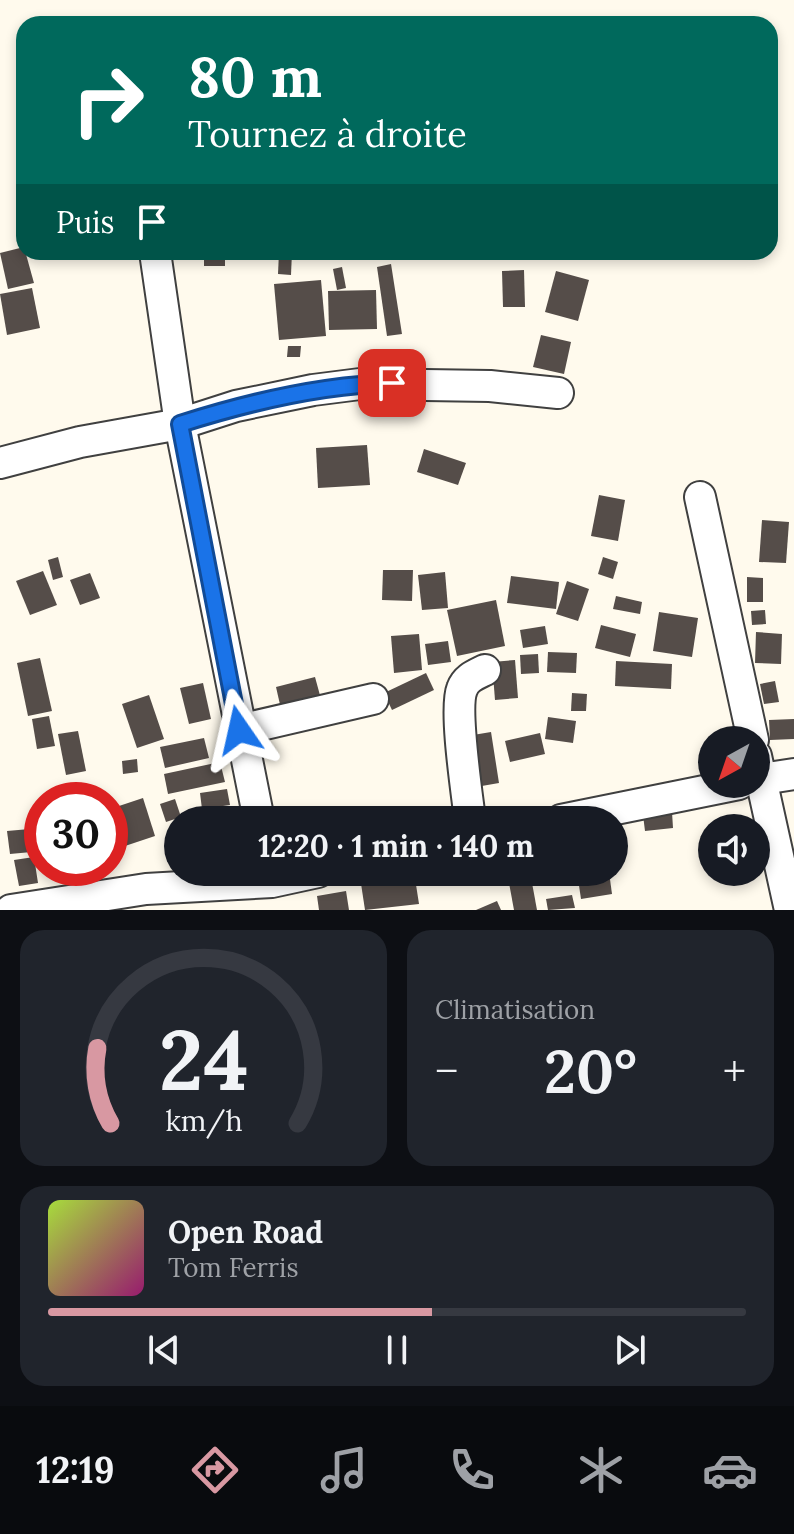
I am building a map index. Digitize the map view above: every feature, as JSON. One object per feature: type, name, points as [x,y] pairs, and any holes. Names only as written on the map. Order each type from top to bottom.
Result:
[{"type":"street","points":[[156,260],[180,424],[256,806]]},
{"type":"street","points":[[0,463],[80,442],[180,424],[236,406],[360,384],[490,386],[558,393]]},
{"type":"street","points":[[700,497],[750,726]]},
{"type":"street","points":[[469,806],[460,694],[469,678],[485,670]]},
{"type":"street","points":[[239,730],[373,699]]},
{"type":"street","points":[[770,775],[794,774]]},
{"type":"street","points":[[621,806],[698,788]]},
{"type":"street","points":[[759,798],[790,910]]},
{"type":"street","points":[[11,910],[146,889],[239,882],[274,888]]},
{"type":"building","points":[[16,249],[16,260],[28,260],[34,283],[8,289],[0,253]]},
{"type":"building","points":[[204,260],[225,260],[225,266],[204,266]]},
{"type":"building","points":[[279,260],[292,260],[291,275],[278,274]]},
{"type":"building","points":[[391,264],[402,334],[387,336],[377,267]]},
{"type":"building","points":[[342,267],[346,288],[337,290],[333,269]]},
{"type":"building","points":[[524,270],[525,307],[503,307],[502,271]]},
{"type":"building","points":[[556,271],[589,280],[578,321],[545,312]]},
{"type":"building","points":[[321,280],[326,336],[279,340],[274,284]]},
{"type":"building","points":[[32,288],[40,328],[7,335],[0,294]]},
{"type":"building","points":[[376,290],[377,329],[329,330],[328,291]]},
{"type":"building","points":[[541,335],[571,342],[564,374],[533,367]]},
{"type":"building","points":[[288,346],[301,346],[300,357],[287,357]]},
{"type":"building","points":[[367,445],[370,485],[318,488],[316,448]]},
{"type":"building","points":[[424,449],[466,463],[458,485],[417,472]]},
{"type":"building","points":[[599,495],[625,500],[618,541],[591,536]]},
{"type":"building","points":[[762,520],[789,522],[786,563],[759,562]]},
{"type":"building","points":[[58,557],[63,577],[53,580],[48,560]]},
{"type":"building","points":[[603,557],[618,562],[613,579],[598,574]]},
{"type":"building","points":[[383,570],[413,570],[412,601],[382,600]]},
{"type":"building","points":[[43,571],[57,605],[30,615],[16,581]]},
{"type":"building","points":[[445,572],[448,608],[422,610],[418,575]]},
{"type":"building","points":[[90,573],[100,598],[80,605],[70,580]]},
{"type":"building","points":[[511,576],[559,582],[556,609],[507,603]]},
{"type":"building","points":[[747,577],[763,578],[763,602],[747,602]]},
{"type":"building","points":[[567,581],[589,589],[578,621],[556,614]]},
{"type":"building","points":[[616,596],[642,602],[640,614],[613,609]]},
{"type":"building","points":[[496,600],[505,646],[457,656],[447,610]]},
{"type":"building","points":[[765,610],[766,624],[752,625],[751,611]]},
{"type":"building","points":[[659,612],[698,618],[692,657],[653,651]]},
{"type":"building","points":[[601,625],[636,634],[630,657],[595,648]]},
{"type":"building","points":[[545,626],[548,644],[523,648],[520,630]]},
{"type":"building","points":[[756,632],[782,634],[781,664],[755,663]]},
{"type":"building","points":[[419,634],[422,670],[394,673],[391,636]]},
{"type":"building","points":[[448,641],[451,662],[428,665],[425,644]]},
{"type":"building","points":[[548,652],[577,653],[576,673],[547,672]]},
{"type":"building","points":[[538,654],[539,673],[521,674],[520,655]]},
{"type":"building","points":[[40,658],[52,711],[28,716],[17,663]]},
{"type":"building","points":[[515,660],[518,698],[495,700],[492,662]]},
{"type":"building","points":[[616,661],[672,664],[671,689],[615,686]]},
{"type":"building","points":[[426,673],[434,690],[392,710],[384,693]]},
{"type":"building","points":[[315,677],[321,699],[281,709],[276,687]]},
{"type":"building","points":[[775,681],[779,702],[764,704],[760,684]]},
{"type":"building","points":[[203,683],[211,719],[189,724],[180,688]]},
{"type":"building","points":[[572,693],[587,694],[586,711],[571,711]]},
{"type":"building","points":[[149,695],[164,739],[137,748],[122,704]]},
{"type":"building","points":[[49,716],[55,746],[37,749],[32,719]]},
{"type":"building","points":[[548,717],[576,721],[573,743],[545,739]]},
{"type":"building","points":[[794,719],[794,739],[770,740],[769,720]]},
{"type":"building","points":[[78,731],[86,771],[66,775],[58,734]]},
{"type":"building","points":[[491,732],[499,783],[476,787],[467,736]]},
{"type":"building","points":[[540,733],[545,754],[510,762],[505,741]]},
{"type":"building","points":[[204,738],[209,758],[165,768],[160,747]]},
{"type":"building","points":[[137,759],[138,772],[123,774],[122,761]]},
{"type":"building","points":[[220,762],[225,782],[168,794],[164,774]]},
{"type":"building","points":[[227,789],[230,805],[202,806],[200,793]]},
{"type":"building","points":[[143,798],[155,836],[128,845],[128,803]]},
{"type":"building","points":[[175,799],[177,806],[164,806],[164,816],[160,804]]},
{"type":"building","points":[[672,812],[673,828],[645,831],[643,815]]},
{"type":"building","points":[[24,830],[24,853],[10,854],[7,831]]},
{"type":"building","points":[[24,858],[24,885],[19,886],[14,860]]},
{"type":"building","points":[[361,886],[416,886],[419,904],[365,910]]},
{"type":"building","points":[[510,886],[533,886],[537,910],[514,910]]},
{"type":"building","points":[[579,886],[611,886],[612,894],[581,899]]},
{"type":"building","points":[[346,891],[349,910],[319,910],[317,896]]},
{"type":"building","points":[[572,895],[575,908],[548,910],[546,899]]},
{"type":"building","points":[[497,901],[501,910],[476,910]]},
{"type":"route","points":[[239,730],[180,424],[236,406],[313,390],[392,383]]}]
